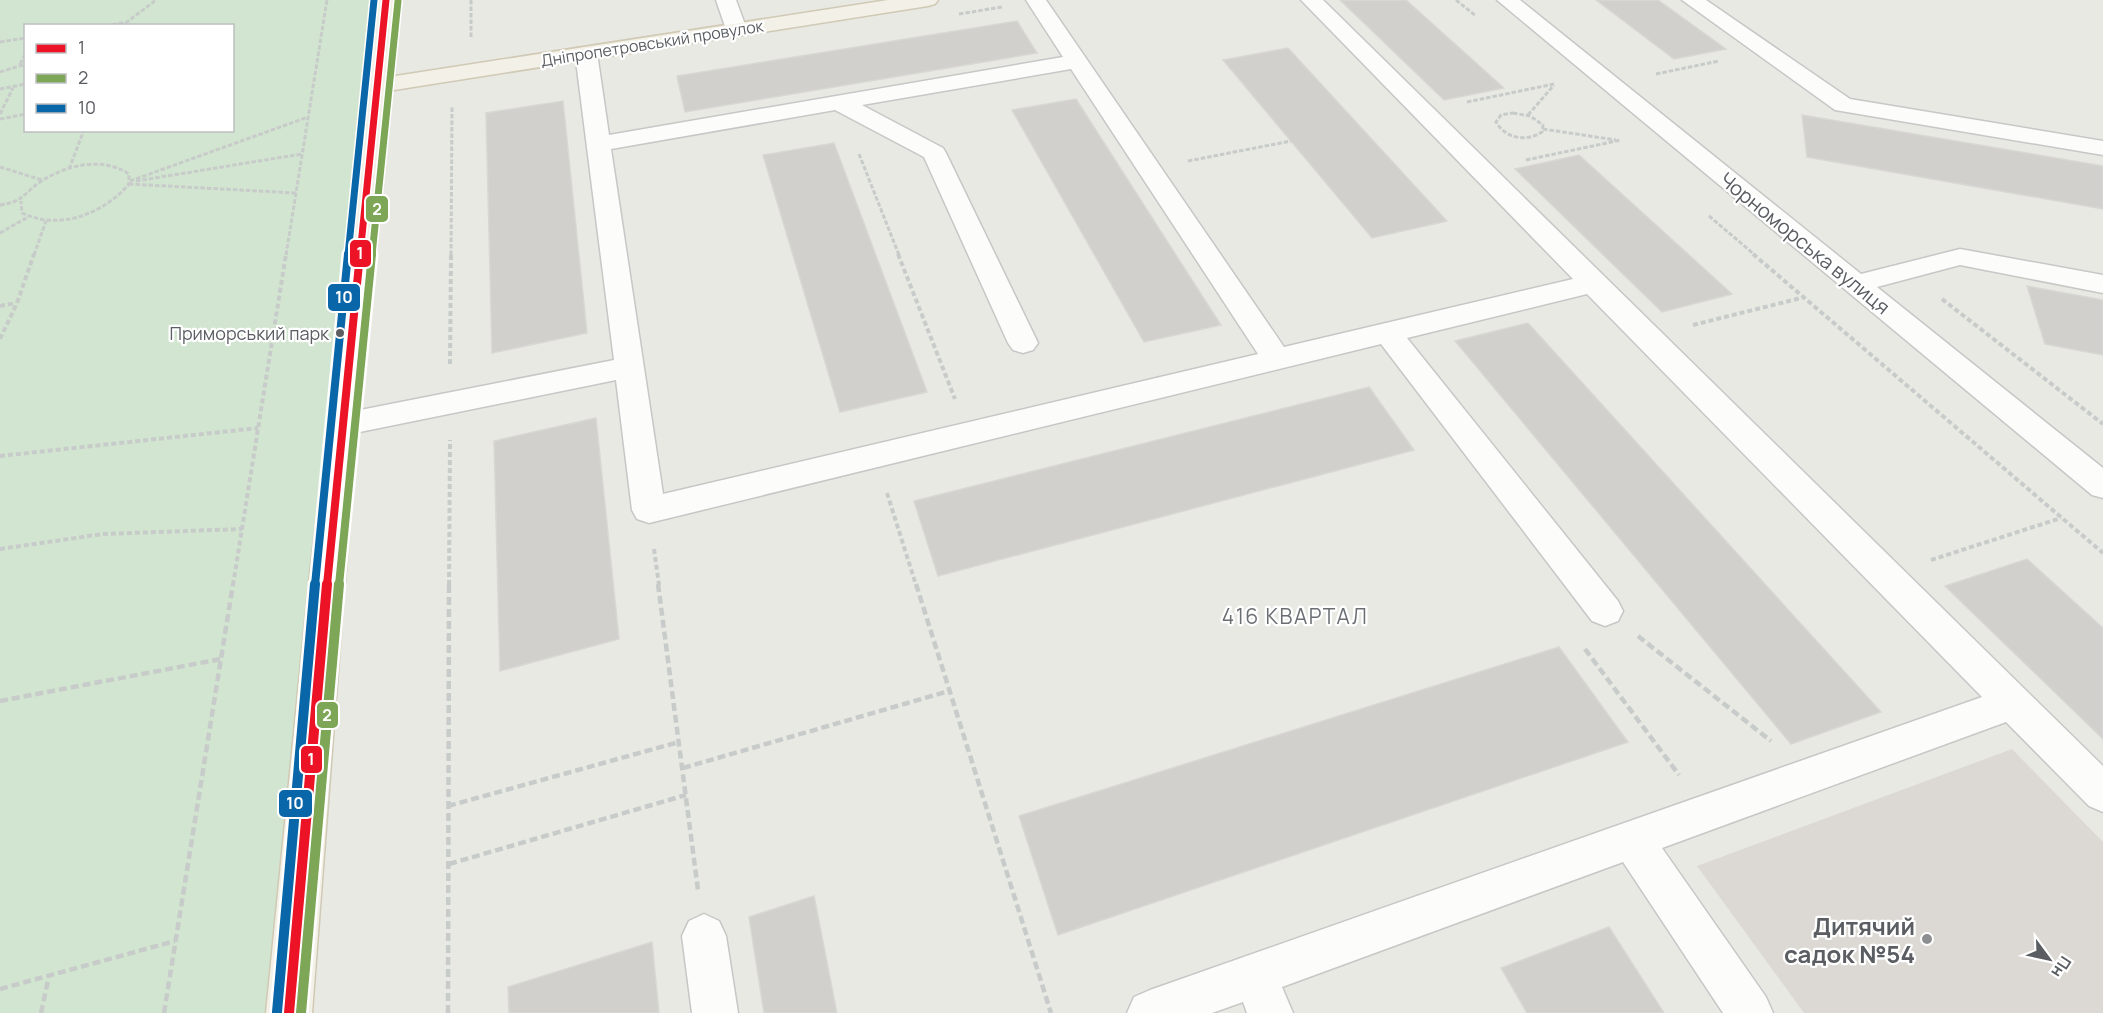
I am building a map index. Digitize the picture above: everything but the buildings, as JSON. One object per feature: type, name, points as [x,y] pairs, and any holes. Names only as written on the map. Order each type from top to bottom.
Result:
[{"type":"main road","points":[[289,1013],[326,592],[345,424],[352,322],[386,0]]},
{"type":"main road","name":"Дніпропетровський провулок","points":[[377,86],[928,0]]},
{"type":"street","points":[[726,0],[736,30]]},
{"type":"street","points":[[1036,0],[1277,359]]},
{"type":"street","points":[[1311,0],[2103,793]]},
{"type":"street","name":"Чорноморська вулиця","points":[[1507,0],[2103,486]]},
{"type":"street","points":[[1692,0],[1843,105],[2103,148]]},
{"type":"street","points":[[586,53],[649,510],[1595,283]]},
{"type":"street","points":[[598,144],[1077,61]]},
{"type":"street","points":[[838,102],[934,153],[1023,343]]},
{"type":"street","points":[[1855,284],[1960,257],[2103,284]]},
{"type":"street","points":[[1388,333],[1605,611]]},
{"type":"street","points":[[345,424],[450,405],[629,367]]},
{"type":"street","points":[[1150,1013],[1262,995],[1632,840],[2013,703]]},
{"type":"street","points":[[1632,840],[1750,1013]]},
{"type":"street","points":[[704,936],[715,1013]]},
{"type":"path","points":[[126,24],[156,0]]},
{"type":"path","points":[[164,1013],[327,0]]},
{"type":"path","points":[[471,0],[471,40]]},
{"type":"path","points":[[1456,0],[1483,23]]},
{"type":"path","points":[[0,42],[24,38]]},
{"type":"path","points":[[1653,74],[1767,52]]},
{"type":"path","points":[[20,65],[24,57]]},
{"type":"path","points":[[0,72],[24,64]]},
{"type":"path","points":[[1546,77],[1563,91]]},
{"type":"path","points":[[1422,110],[1555,84]]},
{"type":"path","points":[[1528,115],[1555,84]]},
{"type":"path","points":[[0,89],[24,85]]},
{"type":"path","points":[[12,88],[0,116],[24,114]]},
{"type":"path","points":[[448,1013],[452,95]]},
{"type":"path","points":[[838,102],[968,433]]},
{"type":"path","points":[[1513,113],[1528,115],[1540,121],[1543,129],[1539,135],[1526,138],[1510,135],[1496,122],[1501,115],[1513,113]]},
{"type":"path","points":[[21,201],[22,213],[46,220],[90,213],[116,199],[129,182],[308,117]]},
{"type":"path","points":[[1543,129],[1620,140]]},
{"type":"path","points":[[1481,170],[1666,130]]},
{"type":"path","points":[[69,169],[83,132]]},
{"type":"path","points":[[1612,133],[1629,148]]},
{"type":"path","points":[[1149,169],[1291,141]]},
{"type":"path","points":[[129,182],[302,154]]},
{"type":"path","points":[[0,205],[21,201],[43,180],[85,165],[113,165],[129,174],[129,182]]},
{"type":"path","points":[[0,167],[43,180]]},
{"type":"path","points":[[129,182],[296,193]]},
{"type":"path","points":[[1707,215],[2103,554]]},
{"type":"path","points":[[0,233],[28,216]]},
{"type":"path","points":[[0,339],[17,303],[46,220]]},
{"type":"path","points":[[1648,337],[1855,284]]},
{"type":"path","points":[[0,306],[17,303]]},
{"type":"path","points":[[0,456],[258,428]]},
{"type":"path","points":[[875,456],[1051,1013]]},
{"type":"path","points":[[649,510],[704,936]]},
{"type":"path","points":[[1886,575],[2062,518]]},
{"type":"path","points":[[0,549],[102,534],[242,529]]},
{"type":"path","points":[[1605,611],[1815,775]]},
{"type":"path","points":[[1584,648],[1707,812]]},
{"type":"path","points":[[0,701],[221,659]]},
{"type":"path","points":[[683,768],[949,692]]},
{"type":"path","points":[[448,806],[679,742]]},
{"type":"path","points":[[449,864],[686,795]]},
{"type":"path","points":[[0,988],[176,941]]},
{"type":"path","points":[[41,1013],[50,975]]},
{"type":"shaded area","name":"Дитячий садок №54","points":[[2012,749],[2103,842],[2103,1013],[1804,1013],[1697,866]]},
{"type":"green space","name":"Приморський парк","points":[[0,0],[387,0],[295,1013],[0,1013]]},
{"type":"transit line","name":"10","points":[[277,1012],[314,591],[374,0]]},
{"type":"transit line","name":"1","points":[[289,1013],[326,592],[386,0]]},
{"type":"transit line","name":"2","points":[[301,1013],[338,593],[398,1]]},
{"type":"place","name":"Приморський парк","points":[[340,333]]},
{"type":"place","name":"Дитячий садок №54","points":[[1927,939]]},
{"type":"district","name":"416 КВАРТАЛ","points":[[1295,616]]}]
